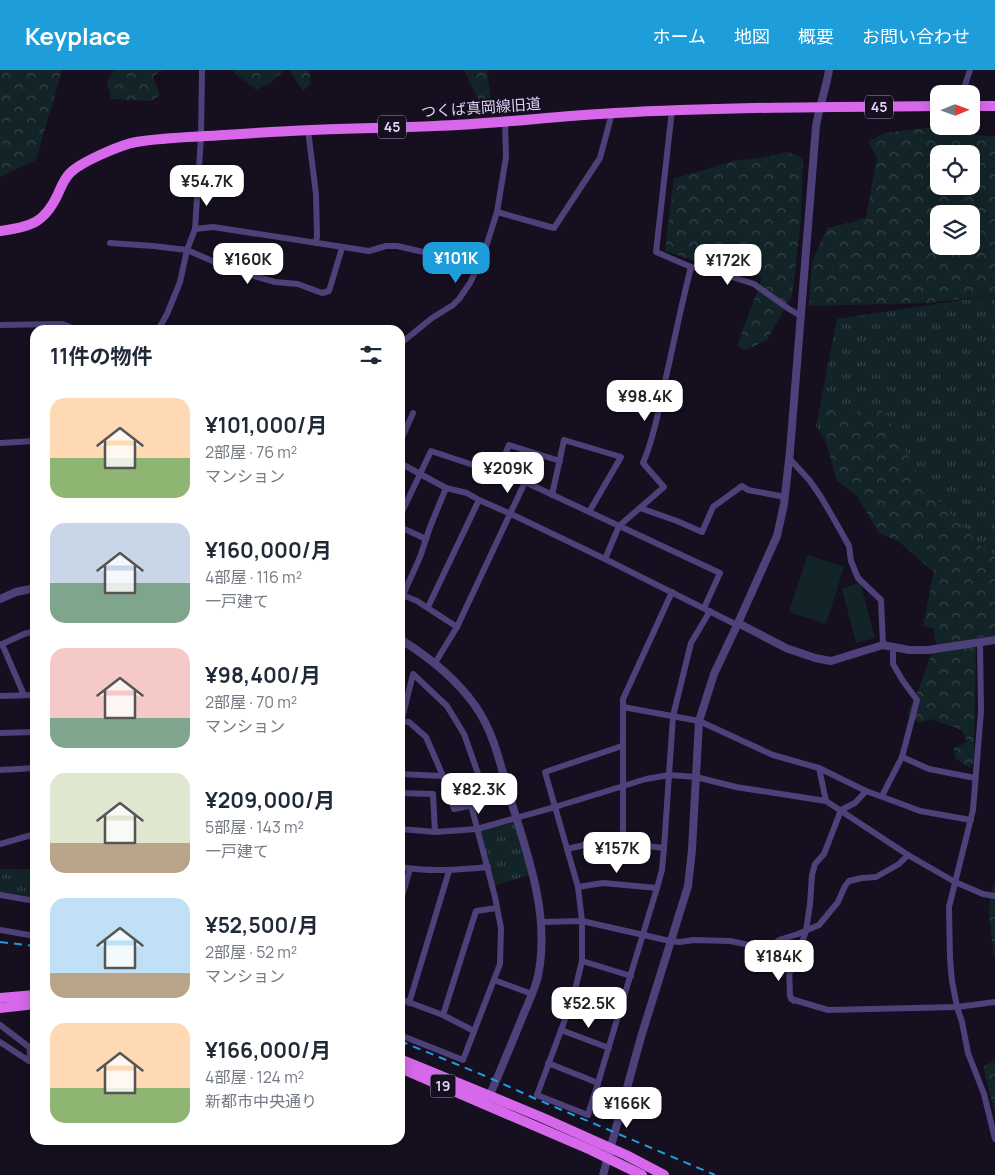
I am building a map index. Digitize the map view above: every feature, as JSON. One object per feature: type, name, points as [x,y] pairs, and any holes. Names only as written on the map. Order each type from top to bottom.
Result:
[{"type":"main road","name":"つくば真岡線旧道","points":[[0,230],[32,224],[44,216],[52,206],[64,180],[75,169],[106,152],[135,142],[308,130],[505,122],[672,110],[930,106]]},
{"type":"main road","points":[[980,106],[995,106]]},
{"type":"main road","points":[[0,998],[30,995]]},
{"type":"main road","points":[[0,1008],[30,1005]]},
{"type":"main road","name":"19","points":[[405,1061],[487,1100],[664,1175]]},
{"type":"main road","name":"19","points":[[405,1070],[487,1100]]},
{"type":"main road","name":"19","points":[[609,1153],[642,1175]]},
{"type":"street","points":[[161,325],[180,282],[195,229],[201,137],[202,70]]},
{"type":"street","points":[[603,1175],[640,1037],[688,886],[700,721],[714,674],[774,544],[785,497],[816,126],[829,70]]},
{"type":"street","points":[[965,85],[970,70]]},
{"type":"street","points":[[672,110],[656,252],[691,266],[754,284],[801,316]]},
{"type":"street","points":[[498,212],[554,228],[600,158],[612,113]]},
{"type":"street","points":[[405,340],[459,299],[470,283],[483,256],[498,212],[506,157],[505,122]]},
{"type":"street","points":[[308,130],[316,194],[316,243]]},
{"type":"street","points":[[195,229],[213,227],[369,251],[386,246],[397,246],[428,253],[483,256]]},
{"type":"street","points":[[110,243],[188,250],[231,269],[275,282],[298,284],[322,293],[329,291],[342,248]]},
{"type":"street","points":[[604,559],[619,526],[664,487],[643,464],[659,411],[691,266]]},
{"type":"street","points":[[0,325],[65,325]]},
{"type":"street","points":[[405,431],[413,414]]},
{"type":"street","points":[[552,494],[564,440],[622,457],[590,512]]},
{"type":"street","points":[[0,443],[30,441]]},
{"type":"street","points":[[498,472],[509,445],[560,461]]},
{"type":"street","points":[[405,506],[431,451],[525,482],[720,573],[707,610],[691,643],[673,716],[662,870],[588,1115],[537,1095],[573,998],[582,961],[582,921],[578,887],[545,772],[622,746]]},
{"type":"street","points":[[789,458],[810,481],[835,521],[849,546],[851,561],[858,578],[881,600],[882,645]]},
{"type":"street","points":[[405,466],[446,488],[467,493],[511,514],[786,648],[815,658],[831,661],[882,645],[909,650],[928,650],[995,640]]},
{"type":"street","points":[[436,664],[457,627],[525,482]]},
{"type":"street","points":[[640,508],[702,532],[713,507],[742,486],[748,490],[785,497]]},
{"type":"street","points":[[405,587],[420,557],[446,488]]},
{"type":"street","points":[[428,608],[479,500]]},
{"type":"street","points":[[405,529],[426,539]]},
{"type":"street","points":[[0,599],[16,592],[30,589]]},
{"type":"street","points":[[623,843],[623,699],[672,592]]},
{"type":"street","points":[[405,596],[417,601],[457,627]]},
{"type":"street","points":[[24,696],[1,645],[30,632]]},
{"type":"street","points":[[405,642],[425,655],[459,685],[476,706],[487,726],[537,891],[542,922],[538,977],[487,1100]]},
{"type":"street","points":[[980,643],[981,711],[973,810],[949,907],[949,933],[952,981],[957,1007],[968,1053],[984,1094],[995,1139]]},
{"type":"street","points":[[882,796],[902,757],[917,700],[893,664],[893,647]]},
{"type":"street","points":[[405,704],[413,674],[447,706],[464,734],[488,802],[454,808],[443,776],[426,738],[409,722],[405,722]]},
{"type":"street","points":[[0,696],[30,695]]},
{"type":"street","points":[[622,707],[700,721],[773,755],[819,768],[866,791],[920,811],[971,820]]},
{"type":"street","points":[[0,733],[30,732]]},
{"type":"street","points":[[902,757],[929,769],[975,778]]},
{"type":"street","points":[[0,770],[30,768]]},
{"type":"street","points":[[819,768],[826,801]]},
{"type":"street","points":[[405,774],[443,776]]},
{"type":"street","points":[[405,829],[435,832],[477,828],[555,807],[646,779],[669,775],[696,777],[736,787],[826,801],[908,855],[955,882],[983,894],[995,896]]},
{"type":"street","points":[[789,973],[792,970],[806,931],[812,875],[815,864],[824,854],[841,810],[856,803],[866,791]]},
{"type":"street","points":[[405,793],[433,794],[435,832]]},
{"type":"street","points":[[405,1037],[463,1060],[500,964],[501,928],[488,867],[471,805]]},
{"type":"street","points":[[0,844],[30,835]]},
{"type":"street","points":[[567,849],[602,841],[664,848]]},
{"type":"street","points":[[769,949],[779,940],[819,925],[838,902],[845,886],[850,881],[876,877],[899,864],[908,855]]},
{"type":"street","points":[[405,868],[449,871],[488,867]]},
{"type":"street","points":[[405,886],[410,869]]},
{"type":"street","points":[[409,1002],[449,871]]},
{"type":"street","points":[[578,887],[603,883],[657,888]]},
{"type":"street","points":[[0,895],[30,900]]},
{"type":"street","points":[[443,1015],[476,911],[497,908]]},
{"type":"street","points":[[542,922],[582,921],[670,941],[730,941],[769,949],[781,954],[789,966],[790,996],[792,1000],[828,1010],[957,1007],[995,1002]]},
{"type":"street","points":[[0,930],[30,935]]},
{"type":"street","points":[[582,961],[631,976]]},
{"type":"street","points":[[494,980],[532,994]]},
{"type":"street","points":[[573,998],[619,1013]]},
{"type":"street","points":[[405,1001],[443,1015],[474,1031]]},
{"type":"street","points":[[0,1026],[29,1047],[29,1061],[0,1042]]},
{"type":"street","points":[[561,1030],[609,1048]]},
{"type":"street","points":[[548,1063],[598,1083]]},
{"type":"green space","points":[[0,70],[62,70],[36,160],[0,177]]},
{"type":"green space","points":[[114,70],[163,70],[153,76],[160,95],[151,101],[111,99],[107,82]]},
{"type":"green space","points":[[233,70],[284,70],[272,82],[256,90],[235,74]]},
{"type":"green space","points":[[289,70],[309,70],[311,84],[303,91]]},
{"type":"green space","points":[[464,70],[487,70],[492,106],[482,107]]},
{"type":"green space","points":[[926,128],[930,128],[930,135],[995,136],[995,295],[928,303],[809,306],[812,261],[827,228],[866,217],[877,157],[868,142],[884,133]]},
{"type":"green space","points":[[788,152],[803,158],[801,219],[792,296],[767,340],[746,350],[737,346],[762,278],[741,266],[698,262],[665,251],[674,178],[732,161],[761,158]]},
{"type":"green space","points":[[995,295],[995,607],[970,604],[881,526],[816,426],[837,319]]},
{"type":"green space","points":[[831,403],[837,418],[848,417],[871,405],[878,406],[890,421],[922,483],[983,548],[995,555],[995,636],[976,638],[974,760],[970,768],[956,759],[954,748],[967,742],[962,730],[931,719],[919,723],[907,714],[936,646],[934,629],[923,626],[936,560],[879,533],[857,496],[837,481],[823,431],[823,409]]},
{"type":"green space","points":[[808,555],[844,567],[826,624],[789,612]]},
{"type":"green space","points":[[860,582],[875,638],[856,643],[842,589]]},
{"type":"green space","points":[[516,817],[533,874],[492,886],[477,829]]},
{"type":"green space","points":[[0,869],[30,869],[30,900],[0,895]]},
{"type":"green space","points":[[995,882],[995,957],[989,908]]},
{"type":"green space","points":[[995,1060],[995,1109],[994,1110],[983,1067]]},
{"type":"railway","points":[[0,942],[30,945]]},
{"type":"railway","points":[[405,1043],[715,1175]]}]
